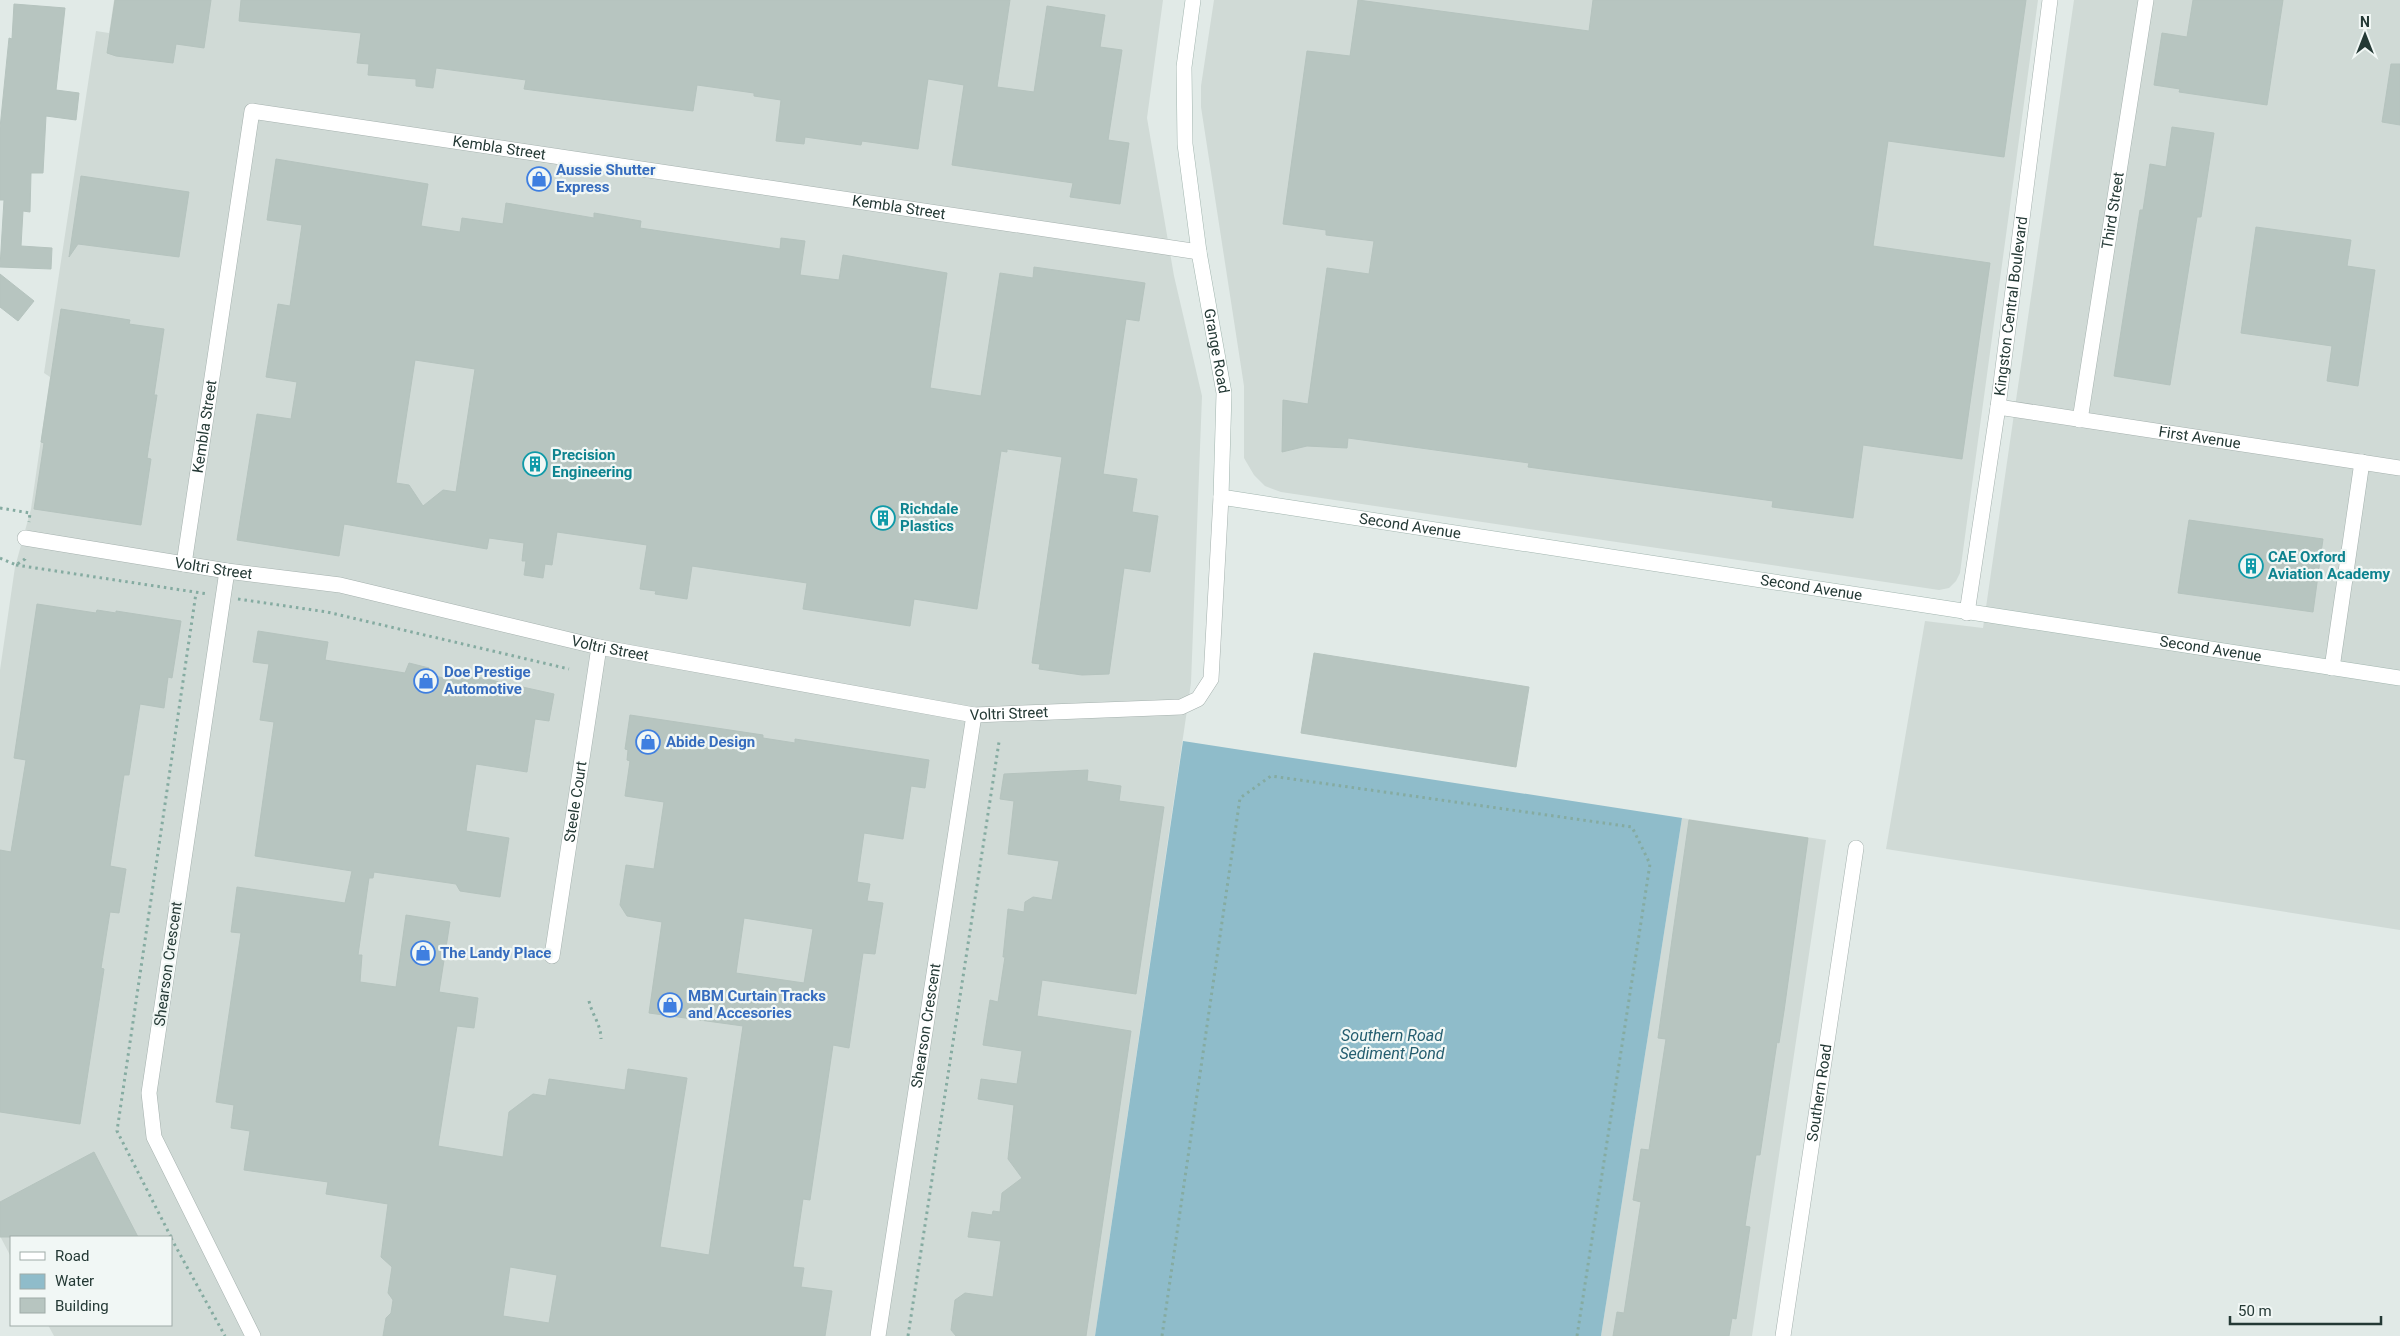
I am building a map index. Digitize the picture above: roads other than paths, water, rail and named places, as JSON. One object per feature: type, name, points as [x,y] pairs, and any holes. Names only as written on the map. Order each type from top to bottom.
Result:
[{"type":"street","name":"Grange Road","points":[[1193,0],[1184,67],[1185,144],[1200,252],[1224,393],[1221,497],[1211,679],[1198,699]]},
{"type":"street","name":"Kingston Central Boulevard","points":[[1967,613],[1998,407],[2050,0]]},
{"type":"street","name":"Third Street","points":[[2080,420],[2146,0]]},
{"type":"street","name":"Kembla Street","points":[[184,564],[252,111],[1200,252]]},
{"type":"street","name":"First Avenue","points":[[1998,407],[2400,468]]},
{"type":"street","points":[[2332,668],[2362,462]]},
{"type":"street","name":"Second Avenue","points":[[1221,497],[2400,678]]},
{"type":"street","name":"Voltri Street","points":[[28,538],[227,571],[340,585],[599,647],[974,716],[1181,707],[1198,699]]},
{"type":"street","name":"Shearson Crescent","points":[[227,571],[149,1094],[154,1137],[253,1336]]},
{"type":"street","name":"Steele Court","points":[[552,956],[599,647]]},
{"type":"street","name":"Shearson Crescent","points":[[878,1336],[974,716]]},
{"type":"street","name":"Southern Road","points":[[1783,1336],[1856,848]]},
{"type":"water","name":"Southern Road Sediment Pond","points":[[1183,741],[1682,818],[1601,1336],[1095,1336]]},
{"type":"place","name":"Aussie Shutter Express","points":[[539,179]]},
{"type":"place","name":"Precision Engineering","points":[[535,464]]},
{"type":"place","name":"Richdale Plastics","points":[[883,518]]},
{"type":"place","name":"CAE Oxford Aviation Academy","points":[[2251,566]]},
{"type":"place","name":"Doe Prestige Automotive","points":[[426,681]]},
{"type":"place","name":"Abide Design","points":[[648,742]]},
{"type":"place","name":"The Landy Place","points":[[423,953]]},
{"type":"place","name":"MBM Curtain Tracks and Accesories","points":[[670,1005]]}]
